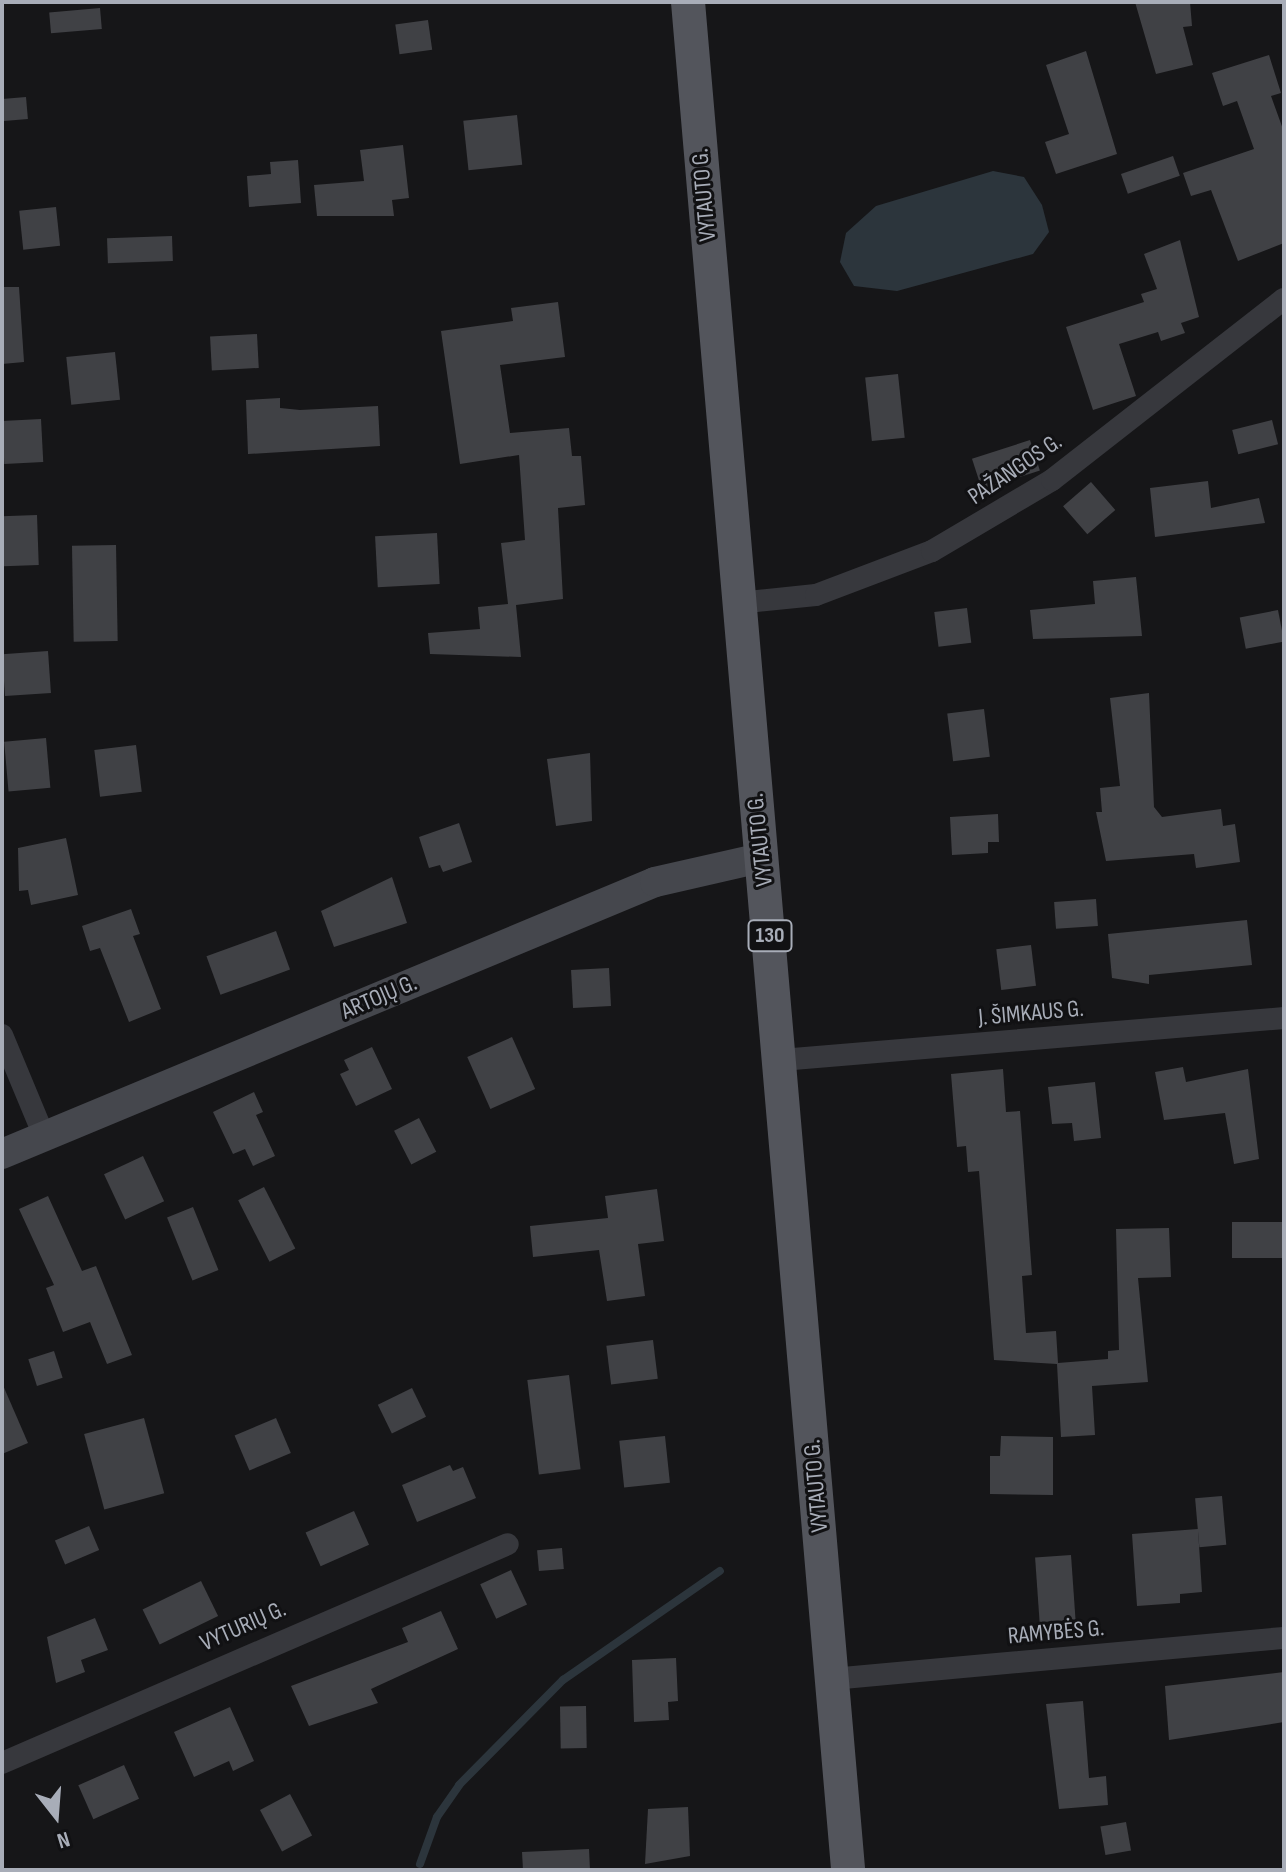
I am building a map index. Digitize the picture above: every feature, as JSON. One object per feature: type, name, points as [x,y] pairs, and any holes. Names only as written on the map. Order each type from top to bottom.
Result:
[{"type":"main road","name":"VYTAUTO G.","points":[[688,2],[848,1870]]},
{"type":"main road","name":"ARTOJŲ G.","points":[[2,1154],[655,882],[761,858]]},
{"type":"street","name":"PAŽANGOS G.","points":[[738,603],[832,591],[958,537],[1052,480],[1284,299]]},
{"type":"street","name":"J. ŠIMKAUS G.","points":[[781,1060],[1284,1018]]},
{"type":"street","points":[[2,1035],[44,1136]]},
{"type":"street","name":"VYTURIŲ G.","points":[[2,1763],[508,1544]]},
{"type":"street","name":"RAMYBĖS G.","points":[[832,1679],[1284,1638]]},
{"type":"shaded area","points":[[993,171],[1024,177],[1042,205],[1049,232],[1033,254],[897,291],[854,286],[840,262],[846,233],[876,206]]},
{"type":"building","points":[[1135,2],[1190,2],[1192,26],[1183,27],[1193,65],[1156,74]]},
{"type":"building","points":[[100,8],[102,29],[51,33],[49,12]]},
{"type":"building","points":[[428,20],[432,50],[399,54],[395,25]]},
{"type":"building","points":[[1086,51],[1117,154],[1056,174],[1045,142],[1069,134],[1046,65]]},
{"type":"building","points":[[1269,55],[1281,93],[1271,96],[1284,132],[1284,243],[1238,261],[1211,190],[1191,196],[1183,173],[1254,149],[1237,101],[1223,106],[1212,73]]},
{"type":"building","points":[[26,97],[28,119],[4,121],[2,99]]},
{"type":"building","points":[[517,115],[522,165],[469,170],[463,121]]},
{"type":"building","points":[[403,145],[409,198],[392,200],[394,216],[317,216],[314,185],[364,181],[360,150]]},
{"type":"building","points":[[1173,156],[1180,176],[1128,194],[1121,174]]},
{"type":"building","points":[[298,160],[301,203],[249,207],[247,176],[271,174],[270,162]]},
{"type":"building","points":[[56,207],[60,246],[23,250],[19,211]]},
{"type":"building","points":[[172,236],[173,261],[108,263],[107,238]]},
{"type":"building","points":[[1180,240],[1199,317],[1181,323],[1185,333],[1161,341],[1158,332],[1119,344],[1136,396],[1093,410],[1066,327],[1144,302],[1141,294],[1157,289],[1144,254]]},
{"type":"building","points":[[2,287],[19,287],[24,362],[2,364]]},
{"type":"building","points":[[558,302],[565,357],[500,365],[510,433],[569,428],[572,456],[581,456],[585,505],[558,508],[563,599],[516,605],[521,657],[430,654],[428,633],[480,629],[478,607],[508,604],[501,543],[525,540],[519,455],[460,464],[441,331],[513,321],[511,308]]},
{"type":"building","points":[[257,334],[259,368],[212,370],[210,336]]},
{"type":"building","points":[[115,352],[120,400],[71,405],[66,357]]},
{"type":"building","points":[[898,374],[905,438],[872,441],[865,377]]},
{"type":"building","points":[[280,398],[280,408],[300,410],[378,406],[380,446],[248,454],[246,400]]},
{"type":"building","points":[[41,419],[43,462],[4,464],[2,421]]},
{"type":"building","points":[[1272,420],[1278,444],[1238,454],[1232,430]]},
{"type":"building","points":[[1030,440],[1040,470],[982,489],[972,459]]},
{"type":"building","points":[[1208,481],[1211,508],[1259,498],[1265,523],[1155,537],[1150,488]]},
{"type":"building","points":[[1091,482],[1115,510],[1087,534],[1063,506]]},
{"type":"building","points":[[37,515],[39,565],[4,566],[2,516]]},
{"type":"building","points":[[437,533],[440,584],[378,587],[375,536]]},
{"type":"building","points":[[116,545],[118,641],[74,642],[72,546]]},
{"type":"building","points":[[1136,577],[1142,636],[1033,639],[1030,610],[1095,604],[1093,581]]},
{"type":"building","points":[[967,608],[971,643],[939,647],[934,612]]},
{"type":"building","points":[[1278,610],[1284,641],[1246,649],[1240,617]]},
{"type":"building","points":[[48,651],[51,693],[5,696],[2,654]]},
{"type":"building","points":[[1149,693],[1154,807],[1162,817],[1221,809],[1223,826],[1235,824],[1240,862],[1196,868],[1194,854],[1106,861],[1096,812],[1102,812],[1100,788],[1120,786],[1110,698]]},
{"type":"building","points":[[984,709],[990,757],[953,761],[947,714]]},
{"type":"building","points":[[46,738],[50,788],[9,791],[4,742]]},
{"type":"building","points":[[136,745],[142,792],[100,797],[94,750]]},
{"type":"building","points":[[590,753],[592,821],[556,826],[547,759]]},
{"type":"building","points":[[998,814],[999,842],[988,842],[988,853],[952,855],[950,817]]},
{"type":"building","points":[[459,823],[472,862],[443,872],[440,865],[429,868],[419,837]]},
{"type":"building","points":[[66,838],[78,895],[31,905],[28,890],[19,891],[18,848]]},
{"type":"building","points":[[392,877],[407,923],[334,947],[321,911]]},
{"type":"building","points":[[1096,899],[1098,926],[1056,929],[1054,902]]},
{"type":"building","points":[[131,909],[140,934],[133,936],[161,1009],[129,1022],[100,948],[90,951],[82,926]]},
{"type":"building","points":[[1247,920],[1252,965],[1149,975],[1149,984],[1112,978],[1108,934]]},
{"type":"building","points":[[276,931],[290,970],[220,995],[206,956]]},
{"type":"building","points":[[1031,945],[1036,986],[1001,990],[996,949]]},
{"type":"building","points":[[609,968],[611,1006],[573,1008],[571,970]]},
{"type":"building","points":[[512,1037],[535,1089],[490,1109],[467,1057]]},
{"type":"building","points":[[372,1047],[392,1089],[356,1106],[340,1074],[349,1070],[344,1060]]},
{"type":"building","points":[[1183,1067],[1186,1082],[1248,1069],[1259,1159],[1234,1164],[1225,1113],[1164,1120],[1155,1072]]},
{"type":"building","points":[[1003,1069],[1006,1112],[1020,1111],[1032,1275],[1022,1276],[1026,1333],[1056,1331],[1058,1363],[1108,1359],[1108,1351],[1119,1350],[1116,1229],[1169,1228],[1171,1277],[1138,1278],[1148,1382],[1092,1386],[1095,1435],[1061,1437],[1057,1364],[994,1360],[979,1171],[968,1172],[966,1146],[957,1147],[951,1074]]},
{"type":"building","points":[[1095,1082],[1101,1138],[1074,1141],[1072,1123],[1052,1124],[1048,1087]]},
{"type":"building","points":[[254,1092],[263,1112],[256,1115],[275,1156],[253,1166],[245,1149],[233,1154],[213,1112]]},
{"type":"building","points":[[419,1118],[436,1152],[411,1165],[394,1131]]},
{"type":"building","points":[[143,1156],[164,1201],[125,1219],[104,1174]]},
{"type":"building","points":[[264,1187],[295,1248],[269,1262],[238,1200]]},
{"type":"building","points":[[657,1189],[664,1241],[638,1244],[645,1296],[607,1301],[599,1250],[533,1257],[530,1226],[608,1218],[605,1196]]},
{"type":"building","points":[[48,1196],[82,1271],[96,1266],[132,1355],[107,1364],[90,1322],[63,1332],[46,1288],[54,1285],[19,1209]]},
{"type":"building","points":[[193,1207],[218,1270],[193,1281],[167,1217]]},
{"type":"building","points":[[1232,1222],[1284,1222],[1284,1258],[1232,1258]]},
{"type":"building","points":[[653,1340],[658,1379],[611,1384],[606,1346]]},
{"type":"building","points":[[54,1351],[63,1378],[37,1386],[28,1359]]},
{"type":"building","points":[[569,1375],[581,1469],[539,1474],[527,1380]]},
{"type":"building","points":[[2,1383],[28,1443],[2,1454]]},
{"type":"building","points":[[412,1388],[426,1417],[392,1433],[378,1405]]},
{"type":"building","points":[[144,1418],[164,1493],[104,1509],[84,1434]]},
{"type":"building","points":[[276,1418],[291,1453],[249,1471],[235,1436]]},
{"type":"building","points":[[665,1436],[670,1483],[624,1488],[619,1441]]},
{"type":"building","points":[[1001,1436],[1053,1437],[1053,1495],[990,1494],[990,1456],[1000,1456]]},
{"type":"building","points":[[450,1465],[453,1471],[463,1467],[476,1498],[417,1522],[402,1485]]},
{"type":"building","points":[[1222,1496],[1226,1545],[1199,1547],[1195,1498]]},
{"type":"building","points":[[354,1511],[369,1545],[321,1566],[306,1533]]},
{"type":"building","points":[[89,1526],[99,1550],[65,1564],[55,1540]]},
{"type":"building","points":[[1198,1529],[1202,1592],[1180,1594],[1180,1603],[1137,1606],[1132,1534]]},
{"type":"building","points":[[562,1548],[564,1569],[539,1571],[537,1550]]},
{"type":"building","points":[[1071,1555],[1076,1620],[1040,1622],[1035,1558]]},
{"type":"building","points":[[511,1570],[527,1604],[496,1619],[480,1584]]},
{"type":"building","points":[[201,1581],[218,1616],[160,1645],[143,1609]]},
{"type":"building","points":[[441,1611],[458,1649],[371,1689],[378,1703],[309,1726],[291,1686],[408,1642],[402,1628]]},
{"type":"building","points":[[95,1618],[108,1650],[81,1660],[85,1672],[56,1683],[47,1637]]},
{"type":"building","points":[[676,1658],[678,1701],[668,1702],[669,1720],[634,1722],[632,1660]]},
{"type":"building","points":[[1284,1672],[1284,1722],[1169,1740],[1165,1686]]},
{"type":"building","points":[[1083,1701],[1089,1778],[1106,1776],[1108,1805],[1059,1809],[1046,1704]]},
{"type":"building","points":[[560,1706],[586,1706],[587,1748],[561,1748]]},
{"type":"building","points":[[230,1707],[254,1761],[233,1771],[229,1761],[194,1777],[174,1732]]},
{"type":"building","points":[[124,1765],[139,1799],[93,1819],[78,1785]]},
{"type":"building","points":[[290,1794],[312,1835],[282,1851],[260,1810]]},
{"type":"building","points":[[688,1807],[690,1856],[645,1864],[648,1809]]},
{"type":"building","points":[[1126,1822],[1131,1851],[1105,1855],[1100,1827]]},
{"type":"building","points":[[589,1849],[590,1870],[523,1870],[522,1852]]},
{"type":"waterway","points":[[420,1864],[437,1817],[459,1785],[563,1680],[720,1571]]}]
